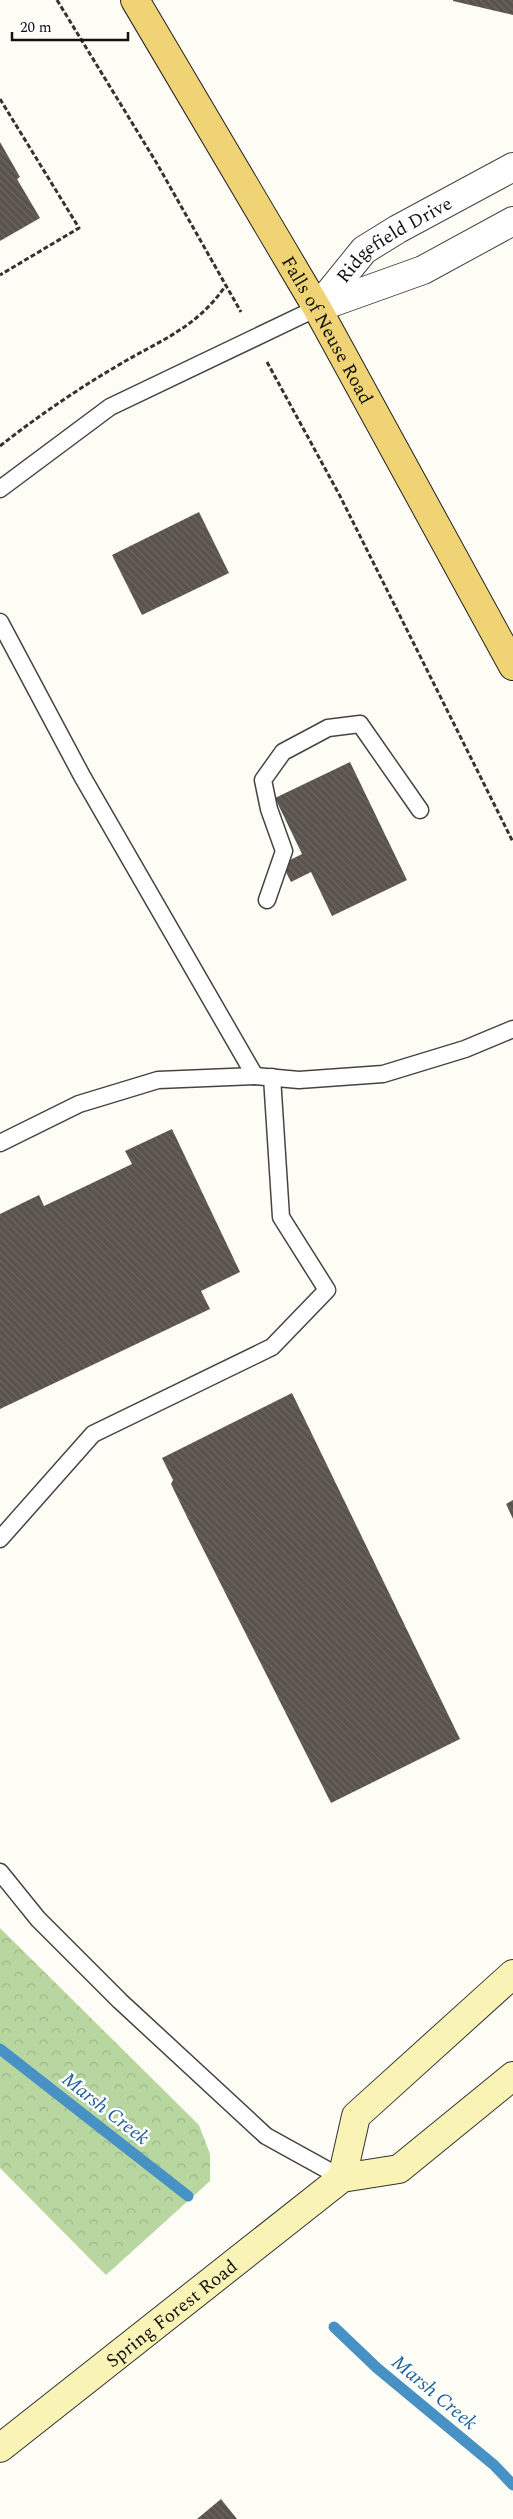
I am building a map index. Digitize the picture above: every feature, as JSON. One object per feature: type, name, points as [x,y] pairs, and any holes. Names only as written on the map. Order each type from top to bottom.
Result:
[{"type":"main road","name":"Falls of Neuse Road","points":[[135,0],[317,308],[513,666]]},
{"type":"main road","points":[[342,2178],[356,2116],[513,1974]]},
{"type":"main road","name":"Spring Forest Road","points":[[0,2448],[342,2178],[399,2169],[513,2076]]},
{"type":"street","name":"Ridgefield Drive","points":[[317,308],[364,250],[398,229],[513,168]]},
{"type":"street","name":"Ridgefield Drive","points":[[317,308],[423,270],[513,221]]},
{"type":"lane","points":[[0,489],[110,407],[317,308]]},
{"type":"lane","points":[[0,622],[6,648],[255,1076]]},
{"type":"lane","points":[[266,900],[284,851],[270,809],[264,780],[283,752],[328,728],[360,724],[420,810]]},
{"type":"lane","points":[[0,1143],[79,1104],[158,1080],[255,1076],[299,1080],[383,1074],[465,1048],[513,1028]]},
{"type":"lane","points":[[0,1540],[93,1434],[272,1347],[327,1290],[281,1217],[272,1077]]},
{"type":"lane","points":[[0,1872],[38,1918],[120,2001],[266,2136],[342,2178]]},
{"type":"path","points":[[0,446],[92,381],[170,338],[212,306],[226,285],[156,162],[57,0]]},
{"type":"path","points":[[0,99],[79,228],[0,275]]},
{"type":"path","points":[[283,391],[340,496],[513,842]]},
{"type":"green space","points":[[0,1928],[199,2125],[210,2154],[210,2181],[106,2275],[0,2168]]},
{"type":"building","points":[[513,0],[513,15],[453,1]]},
{"type":"building","points":[[0,142],[20,177],[17,179],[40,218],[0,241]]},
{"type":"building","points":[[199,512],[229,573],[142,615],[112,555]]},
{"type":"building","points":[[350,762],[407,880],[332,916],[311,872],[291,882],[282,864],[302,854],[275,798]]},
{"type":"building","points":[[172,1129],[240,1272],[201,1291],[210,1309],[0,1409],[0,1214],[39,1195],[44,1206],[132,1164],[125,1151]]},
{"type":"building","points":[[292,1393],[460,1739],[331,1803],[188,1519],[171,1484],[173,1480],[162,1458]]},
{"type":"building","points":[[513,1500],[513,1519],[506,1504]]},
{"type":"building","points":[[221,2499],[237,2519],[197,2519]]},
{"type":"waterway","name":"Marsh Creek","points":[[0,2049],[188,2196]]},
{"type":"waterway","name":"Marsh Creek","points":[[334,2327],[377,2368],[494,2465],[513,2485]]}]
